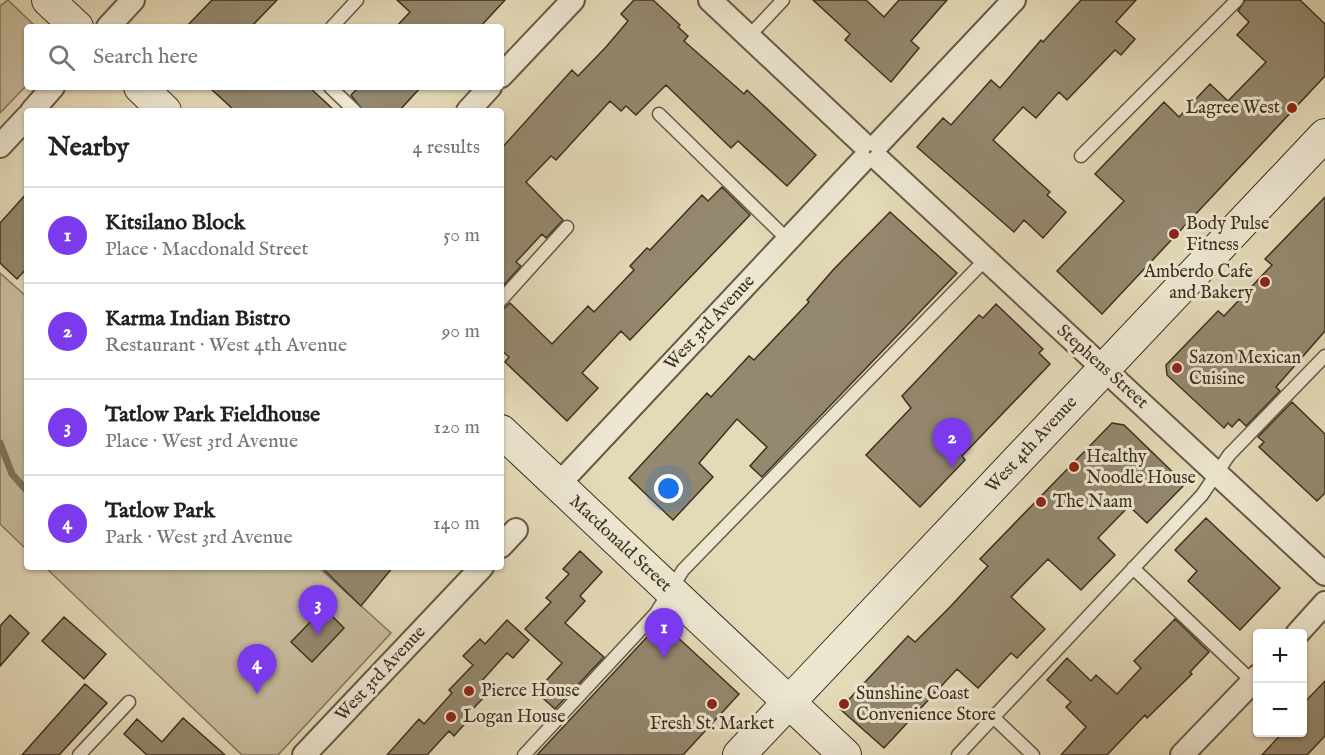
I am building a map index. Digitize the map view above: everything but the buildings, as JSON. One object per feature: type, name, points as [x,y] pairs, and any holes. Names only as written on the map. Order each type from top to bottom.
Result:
[{"type":"main road","points":[[48,0],[74,24]]},
{"type":"main road","points":[[143,90],[162,108]]},
{"type":"main road","name":"West 4th Avenue","points":[[739,755],[1325,135]]},
{"type":"main road","name":"Macdonald Street","points":[[504,434],[845,755]]},
{"type":"street","points":[[111,24],[133,0]]},
{"type":"street","points":[[504,73],[573,0]]},
{"type":"street","name":"Stephens Street","points":[[711,0],[985,260],[1325,574]]},
{"type":"street","name":"West 3rd Avenue","points":[[558,485],[1014,0]]},
{"type":"street","points":[[35,108],[50,90]]},
{"type":"street","points":[[471,108],[487,90]]},
{"type":"street","points":[[0,146],[24,120]]},
{"type":"street","name":"West 3rd Avenue","points":[[304,755],[479,570]]},
{"type":"street","points":[[1301,629],[1325,603]]},
{"type":"street","points":[[1182,755],[1253,681]]},
{"type":"lane","points":[[335,24],[357,0]]},
{"type":"lane","points":[[749,36],[783,0]]},
{"type":"lane","points":[[1082,156],[1237,0]]},
{"type":"lane","points":[[333,90],[352,108]]},
{"type":"lane","points":[[659,114],[788,240]]},
{"type":"lane","points":[[504,297],[567,227]]},
{"type":"lane","points":[[524,755],[656,613],[683,570],[985,260]]},
{"type":"lane","points":[[958,755],[1202,495],[1229,455],[1325,356]]},
{"type":"lane","points":[[1133,568],[1253,677]]},
{"type":"lane","points":[[79,755],[129,702]]},
{"type":"lane","points":[[993,717],[1033,755]]},
{"type":"shaded area","points":[[8,0],[33,24],[24,24],[24,88],[0,113],[0,6]]},
{"type":"shaded area","points":[[0,273],[24,294],[24,547],[0,524]]},
{"type":"shaded area","points":[[48,570],[321,570],[391,633],[278,755],[242,755]]},
{"type":"waterway","points":[[0,443],[12,474],[24,488]]},
{"type":"place","name":"Lagree West","points":[[1292,108]]},
{"type":"place","name":"Body Pulse Fitness","points":[[1174,234]]},
{"type":"place","name":"Amberdo Cafe and Bakery","points":[[1265,282]]},
{"type":"place","name":"Sazon Mexican Cuisine","points":[[1177,368]]},
{"type":"place","name":"Healthy Noodle House","points":[[1074,467]]},
{"type":"place","name":"Karma Indian Bistro","points":[[952,468]]},
{"type":"place","name":"The Naam","points":[[1041,502]]},
{"type":"place","name":"Tatlow Park Fieldhouse","points":[[318,635]]},
{"type":"place","name":"Kitsilano Block","points":[[664,658]]},
{"type":"place","name":"Pierce House","points":[[469,691]]},
{"type":"place","name":"Tatlow Park","points":[[257,694]]},
{"type":"place","name":"Fresh St. Market","points":[[712,704]]},
{"type":"place","name":"Sunshine Coast Convenience Store","points":[[844,704]]},
{"type":"place","name":"Logan House","points":[[451,717]]}]
